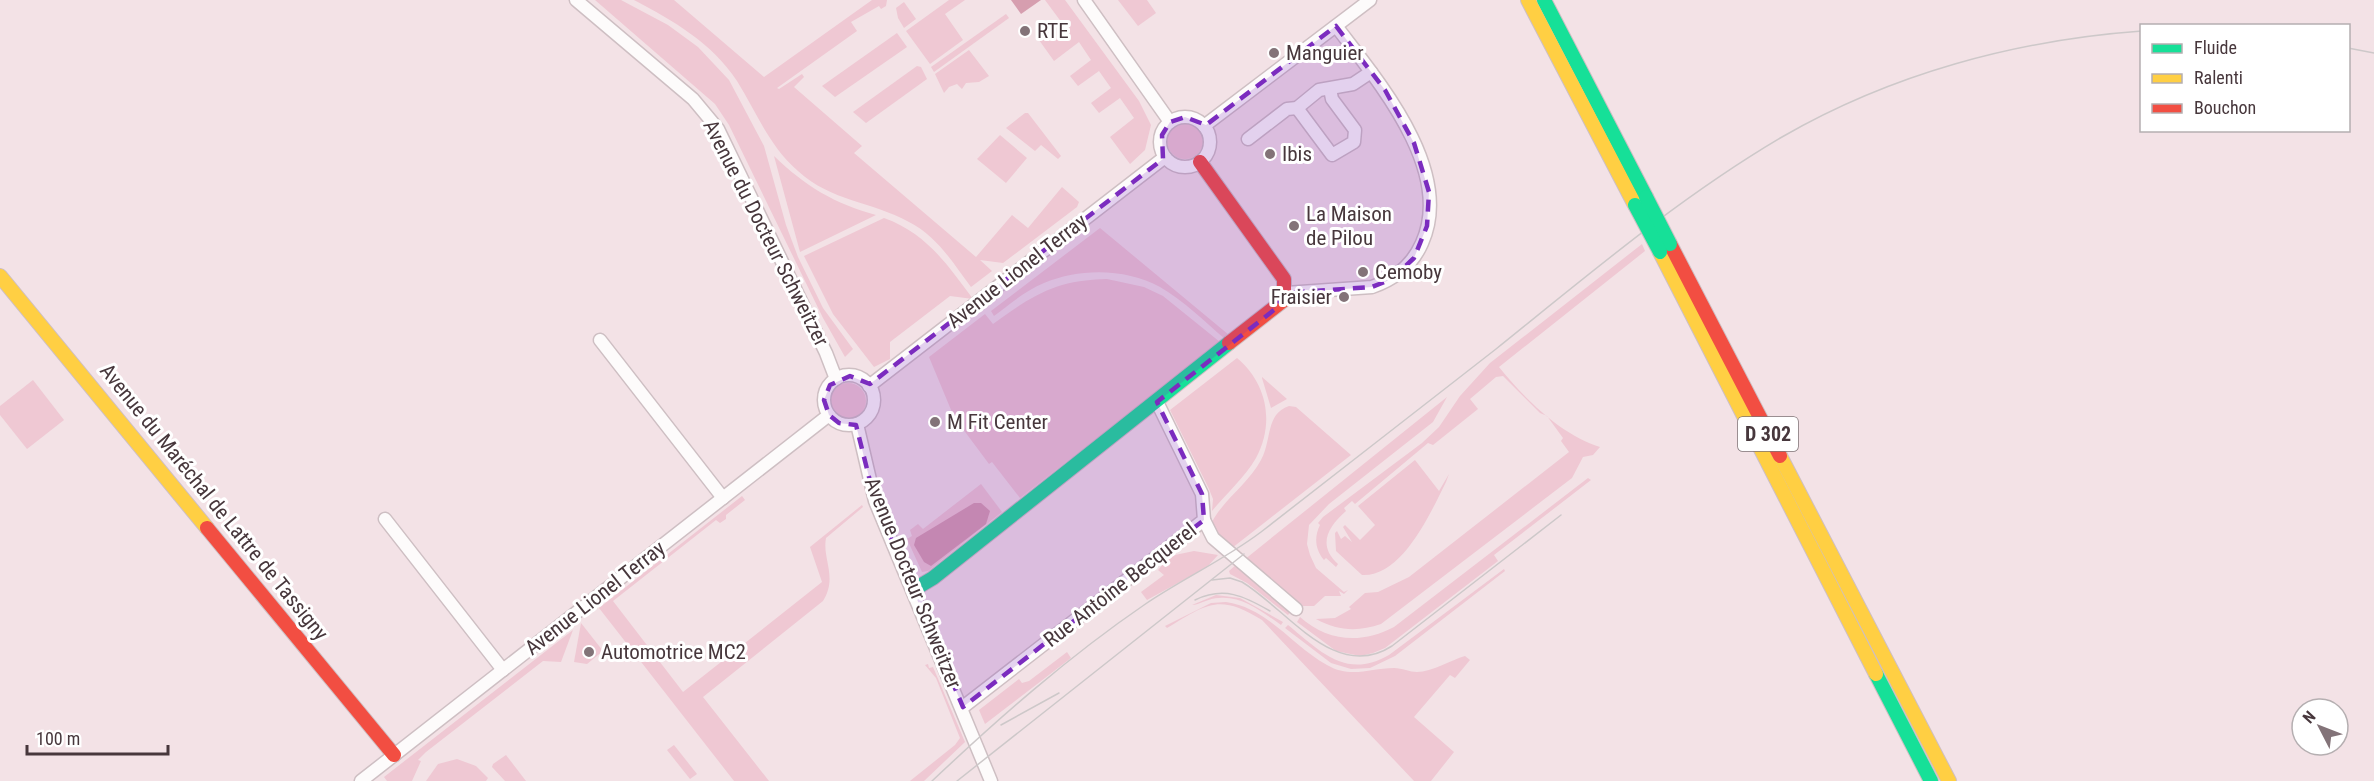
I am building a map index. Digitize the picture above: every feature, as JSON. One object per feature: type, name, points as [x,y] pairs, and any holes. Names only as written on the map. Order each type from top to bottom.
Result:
[{"type":"main road","name":"D 302","points":[[1528,0],[1640,201],[1949,781]]},
{"type":"main road","name":"D 302","points":[[1545,0],[1640,201]]},
{"type":"main road","points":[[913,590],[933,578],[1284,300],[1287,293],[1279,272],[1200,162]]},
{"type":"main road","name":"D 302","points":[[1665,248],[1930,781]]},
{"type":"main road","name":"Avenue du Maréchal de Lattre de Tassigny","points":[[0,276],[394,755]]},
{"type":"street","name":"Avenue du Docteur Schweitzer","points":[[576,0],[693,99],[718,129],[826,353],[836,379]]},
{"type":"street","points":[[1084,0],[1170,122]]},
{"type":"street","points":[[1204,126],[1370,0]]},
{"type":"street","points":[[1287,293],[1372,287],[1384,283],[1401,272],[1414,258],[1424,238],[1429,192],[1421,162],[1405,124],[1371,72],[1336,26]]},
{"type":"street","points":[[1248,139],[1287,109],[1297,108],[1319,90],[1353,84],[1371,72]]},
{"type":"street","points":[[1297,108],[1332,155],[1354,142],[1356,130],[1332,99],[1330,89]]},
{"type":"street","points":[[1185,117],[1192,118],[1204,126],[1210,141],[1206,154],[1200,162],[1185,167],[1171,162],[1166,157],[1160,142],[1170,122],[1185,117]]},
{"type":"street","name":"Avenue Lionel Terray","points":[[869,386],[1166,157]]},
{"type":"street","points":[[600,340],[723,498]]},
{"type":"street","points":[[843,376],[857,377],[869,386],[872,392],[873,408],[864,420],[857,424],[845,425],[829,416],[824,400],[830,385],[836,379],[843,376]]},
{"type":"street","name":"Rue Antoine Becquerel","points":[[963,707],[1204,520],[1202,494],[1157,402]]},
{"type":"street","name":"Avenue Lionel Terray","points":[[361,781],[829,416]]},
{"type":"street","name":"Avenue Docteur Schweitzer","points":[[857,424],[875,501],[997,781]]},
{"type":"street","points":[[385,519],[503,670]]},
{"type":"street","points":[[1204,520],[1213,538],[1296,609]]},
{"type":"street","name":"Avenue Docteur Schweitzer","points":[[963,707],[964,718],[991,781]]},
{"type":"highlighted area","points":[[1336,26],[1385,90],[1414,143],[1429,192],[1427,226],[1414,258],[1392,279],[1372,287],[1286,293],[1274,310],[1157,402],[1202,494],[1204,520],[963,707],[875,501],[856,425],[839,423],[829,415],[824,400],[830,385],[850,376],[870,384],[1096,211],[1163,159],[1162,135],[1170,122],[1185,117],[1206,125]]},
{"type":"shaded area","points":[[595,0],[621,0],[668,25],[698,47],[729,80],[764,146],[786,225],[798,257],[823,308],[853,349],[845,357],[823,318],[729,125],[715,104]]},
{"type":"shaded area","points":[[634,0],[674,0],[764,77],[872,0],[887,0],[886,6],[881,9],[879,6],[851,22],[857,31],[777,88],[779,89],[802,74],[804,77],[794,87],[862,146],[854,153],[976,257],[1012,215],[1028,228],[1062,187],[1079,202],[1077,207],[1003,263],[980,260],[992,271],[971,287],[944,251],[919,228],[895,215],[824,189],[798,171],[771,140],[737,81],[716,55],[678,25]]},
{"type":"shaded area","points":[[949,0],[965,0],[945,14],[963,40],[930,64],[906,31]]},
{"type":"shaded area","points":[[1011,0],[1041,0],[1021,14]]},
{"type":"shaded area","points":[[1045,0],[1065,0],[1139,101],[1151,125],[1145,150],[1130,164],[1110,137],[1134,118],[1120,98],[1099,113],[1091,103],[1111,88],[1099,71],[1078,86],[1070,76],[1091,60],[1079,42],[1054,61],[1039,40],[1062,23]]},
{"type":"shaded area","points":[[1118,0],[1147,0],[1156,13],[1138,26]]},
{"type":"shaded area","points":[[904,2],[916,19],[904,28],[898,18],[896,8]]},
{"type":"shaded area","points":[[1006,14],[1009,18],[934,72],[931,67]]},
{"type":"shaded area","points":[[897,33],[907,47],[835,97],[822,86]]},
{"type":"shaded area","points":[[969,50],[989,76],[979,82],[966,83],[962,89],[957,84],[949,87],[944,93],[935,74]]},
{"type":"shaded area","points":[[917,66],[921,67],[927,79],[866,123],[853,112]]},
{"type":"shaded area","points":[[1028,113],[1061,156],[1058,159],[1041,145],[1035,151],[1006,128]]},
{"type":"shaded area","points":[[1185,123],[1198,128],[1203,141],[1198,154],[1185,159],[1172,154],[1167,141],[1172,128]]},
{"type":"shaded area","points":[[1000,135],[1027,158],[1006,183],[977,159]]},
{"type":"shaded area","points":[[774,156],[821,193],[861,211],[876,215],[800,252]]},
{"type":"shaded area","points":[[884,218],[912,232],[935,251],[973,299],[950,296],[890,342],[890,359],[874,367],[833,314],[804,256]]},
{"type":"shaded area","points":[[1100,228],[1229,335],[1225,339],[1186,305],[1160,287],[1118,273],[1087,273],[1058,278],[1031,290],[994,316],[991,311]]},
{"type":"shaded area","points":[[1642,244],[1645,251],[1499,367],[1546,416],[1540,413],[1503,376],[1496,377],[1470,399],[1478,409],[1433,445],[1428,443],[1355,504],[1352,501],[1344,508],[1346,511],[1334,523],[1327,536],[1328,550],[1338,564],[1336,567],[1321,556],[1316,538],[1320,525],[1318,523],[1323,517],[1422,443],[1439,427],[1460,396],[1490,363]]},
{"type":"shaded area","points":[[1107,279],[1144,287],[1163,296],[1220,342],[1020,498],[992,462],[989,464],[954,417],[929,357],[985,314],[993,324],[1046,291],[1073,282]]},
{"type":"shaded area","points":[[1237,358],[1255,379],[1261,391],[1265,404],[1265,431],[1262,445],[1252,465],[1212,511],[1213,499],[1209,489],[1170,410]]},
{"type":"shaded area","points":[[1262,377],[1287,399],[1271,408]]},
{"type":"shaded area","points":[[33,380],[64,420],[27,449],[0,415],[0,406]]},
{"type":"shaded area","points":[[848,383],[861,388],[866,401],[861,414],[848,419],[835,414],[830,401],[835,388]]},
{"type":"shaded area","points":[[1447,397],[1433,422],[1329,504],[1309,525],[1307,544],[1316,568],[1344,592],[1348,590],[1344,594],[1339,591],[1341,596],[1325,596],[1314,606],[1303,606],[1244,560]]},
{"type":"shaded area","points":[[1289,406],[1296,407],[1351,455],[1232,548],[1212,528],[1212,522],[1256,468],[1264,453],[1272,422],[1281,410]]},
{"type":"shaded area","points":[[1548,417],[1571,434],[1600,447],[1593,455],[1583,457],[1572,478],[1381,624],[1348,629],[1332,626],[1316,619],[1335,618],[1351,609],[1349,607],[1365,593],[1378,592],[1409,577],[1569,452],[1561,441],[1563,438]]},
{"type":"shaded area","points":[[1415,460],[1439,491],[1449,474],[1446,482],[1423,526],[1402,555],[1390,566],[1376,573],[1362,575],[1336,551],[1335,533],[1337,531],[1341,539],[1345,536],[1352,542],[1343,527],[1345,525],[1360,540],[1375,525],[1358,506]]},
{"type":"shaded area","points":[[1588,478],[1591,480],[1494,555],[1498,561],[1385,648],[1360,656],[1336,651],[1297,622],[1300,617],[1322,632],[1345,638],[1370,636],[1394,627]]},
{"type":"shaded area","points":[[981,484],[1002,512],[928,571],[922,572],[907,539],[912,536],[910,530],[918,524],[923,529]]},
{"type":"shaded area","points":[[742,496],[745,500],[726,515],[726,519],[720,523],[716,520],[613,601],[683,692],[822,582],[810,547],[862,505],[863,507],[826,538],[829,584],[823,601],[703,697],[769,781],[734,781],[599,608]]},
{"type":"shaded area","points":[[974,503],[981,503],[990,511],[986,524],[931,566],[924,562],[914,545],[916,538]]},
{"type":"shaded area","points":[[1194,551],[1218,555],[1207,567],[1147,600],[1141,592],[1164,575],[1158,570],[1170,556]]},
{"type":"shaded area","points":[[1237,564],[1291,611],[1288,615],[1247,583],[1230,574],[1229,571]]},
{"type":"shaded area","points":[[1504,569],[1505,571],[1395,656],[1370,668],[1351,669],[1331,663],[1285,628],[1288,625],[1334,659],[1360,665],[1374,662],[1389,655]]},
{"type":"shaded area","points":[[1216,595],[1240,598],[1283,622],[1281,625],[1252,606],[1228,598],[1215,598],[1192,605]]},
{"type":"shaded area","points":[[1226,602],[1255,612],[1314,657],[1344,671],[1360,672],[1394,668],[1414,672],[1423,671],[1465,656],[1470,660],[1455,678],[1450,675],[1414,717],[1454,752],[1431,781],[1414,781],[1262,620],[1235,606],[1213,605],[1167,628],[1165,626],[1211,603]]},
{"type":"shaded area","points":[[581,623],[603,651],[587,664],[574,662]]},
{"type":"shaded area","points":[[573,630],[561,662],[543,661],[426,752],[418,760],[421,761],[412,781],[387,781],[384,777]]},
{"type":"shaded area","points":[[1067,652],[1071,658],[985,724],[979,710],[1019,679],[1022,683],[1029,681]]},
{"type":"shaded area","points":[[928,664],[929,668],[933,667],[965,742],[924,781],[910,781],[955,745],[960,738],[936,678],[925,665]]},
{"type":"shaded area","points":[[674,745],[697,774],[690,779],[667,750]]},
{"type":"shaded area","points":[[506,755],[526,781],[505,781],[492,767]]},
{"type":"shaded area","points":[[457,759],[476,766],[488,778],[486,781],[426,781],[438,764]]},
{"type":"tram line","points":[[932,781],[1008,711],[1088,646],[1144,605],[1261,532],[1635,238],[1744,160],[1824,115],[1911,78],[2001,52],[2048,42],[2140,31]]},
{"type":"tram line","points":[[2350,48],[2374,53]]},
{"type":"tram line","points":[[1212,580],[1230,578],[1242,582],[1312,638],[1331,649],[1351,655],[1371,655],[1392,646],[1561,515]]},
{"type":"tram line","points":[[957,781],[1244,554]]},
{"type":"tram line","points":[[1195,600],[1225,593],[1242,597],[1270,611]]},
{"type":"tram line","points":[[1001,725],[1059,693]]},
{"type":"traffic: fast","points":[[1544,0],[1646,197]]},
{"type":"traffic: fast","points":[[1646,197],[1670,244]]},
{"type":"traffic: fast","points":[[1635,205],[1660,252]]},
{"type":"traffic: fast","points":[[913,590],[933,578],[1229,343]]},
{"type":"traffic: fast","points":[[1876,674],[1931,781]]},
{"type":"traffic: slow","points":[[1528,0],[1635,205]]},
{"type":"traffic: slow","points":[[1660,252],[1876,674]]},
{"type":"traffic: slow","points":[[0,276],[207,528]]},
{"type":"traffic: slow","points":[[1780,456],[1949,781]]},
{"type":"traffic: jam","points":[[1200,162],[1284,279],[1284,300],[1229,343]]},
{"type":"traffic: jam","points":[[1670,244],[1780,456]]},
{"type":"traffic: jam","points":[[207,528],[394,755]]},
{"type":"place","name":"RTE","points":[[1025,31]]},
{"type":"place","name":"Manguier","points":[[1274,53]]},
{"type":"place","name":"Ibis","points":[[1270,154]]},
{"type":"place","name":"La Maison de Pilou","points":[[1294,226]]},
{"type":"place","name":"Cemoby","points":[[1363,272]]},
{"type":"place","name":"Fraisier","points":[[1344,297]]},
{"type":"place","name":"M Fit Center","points":[[935,422]]},
{"type":"place","name":"Automotrice MC2","points":[[589,652]]}]
